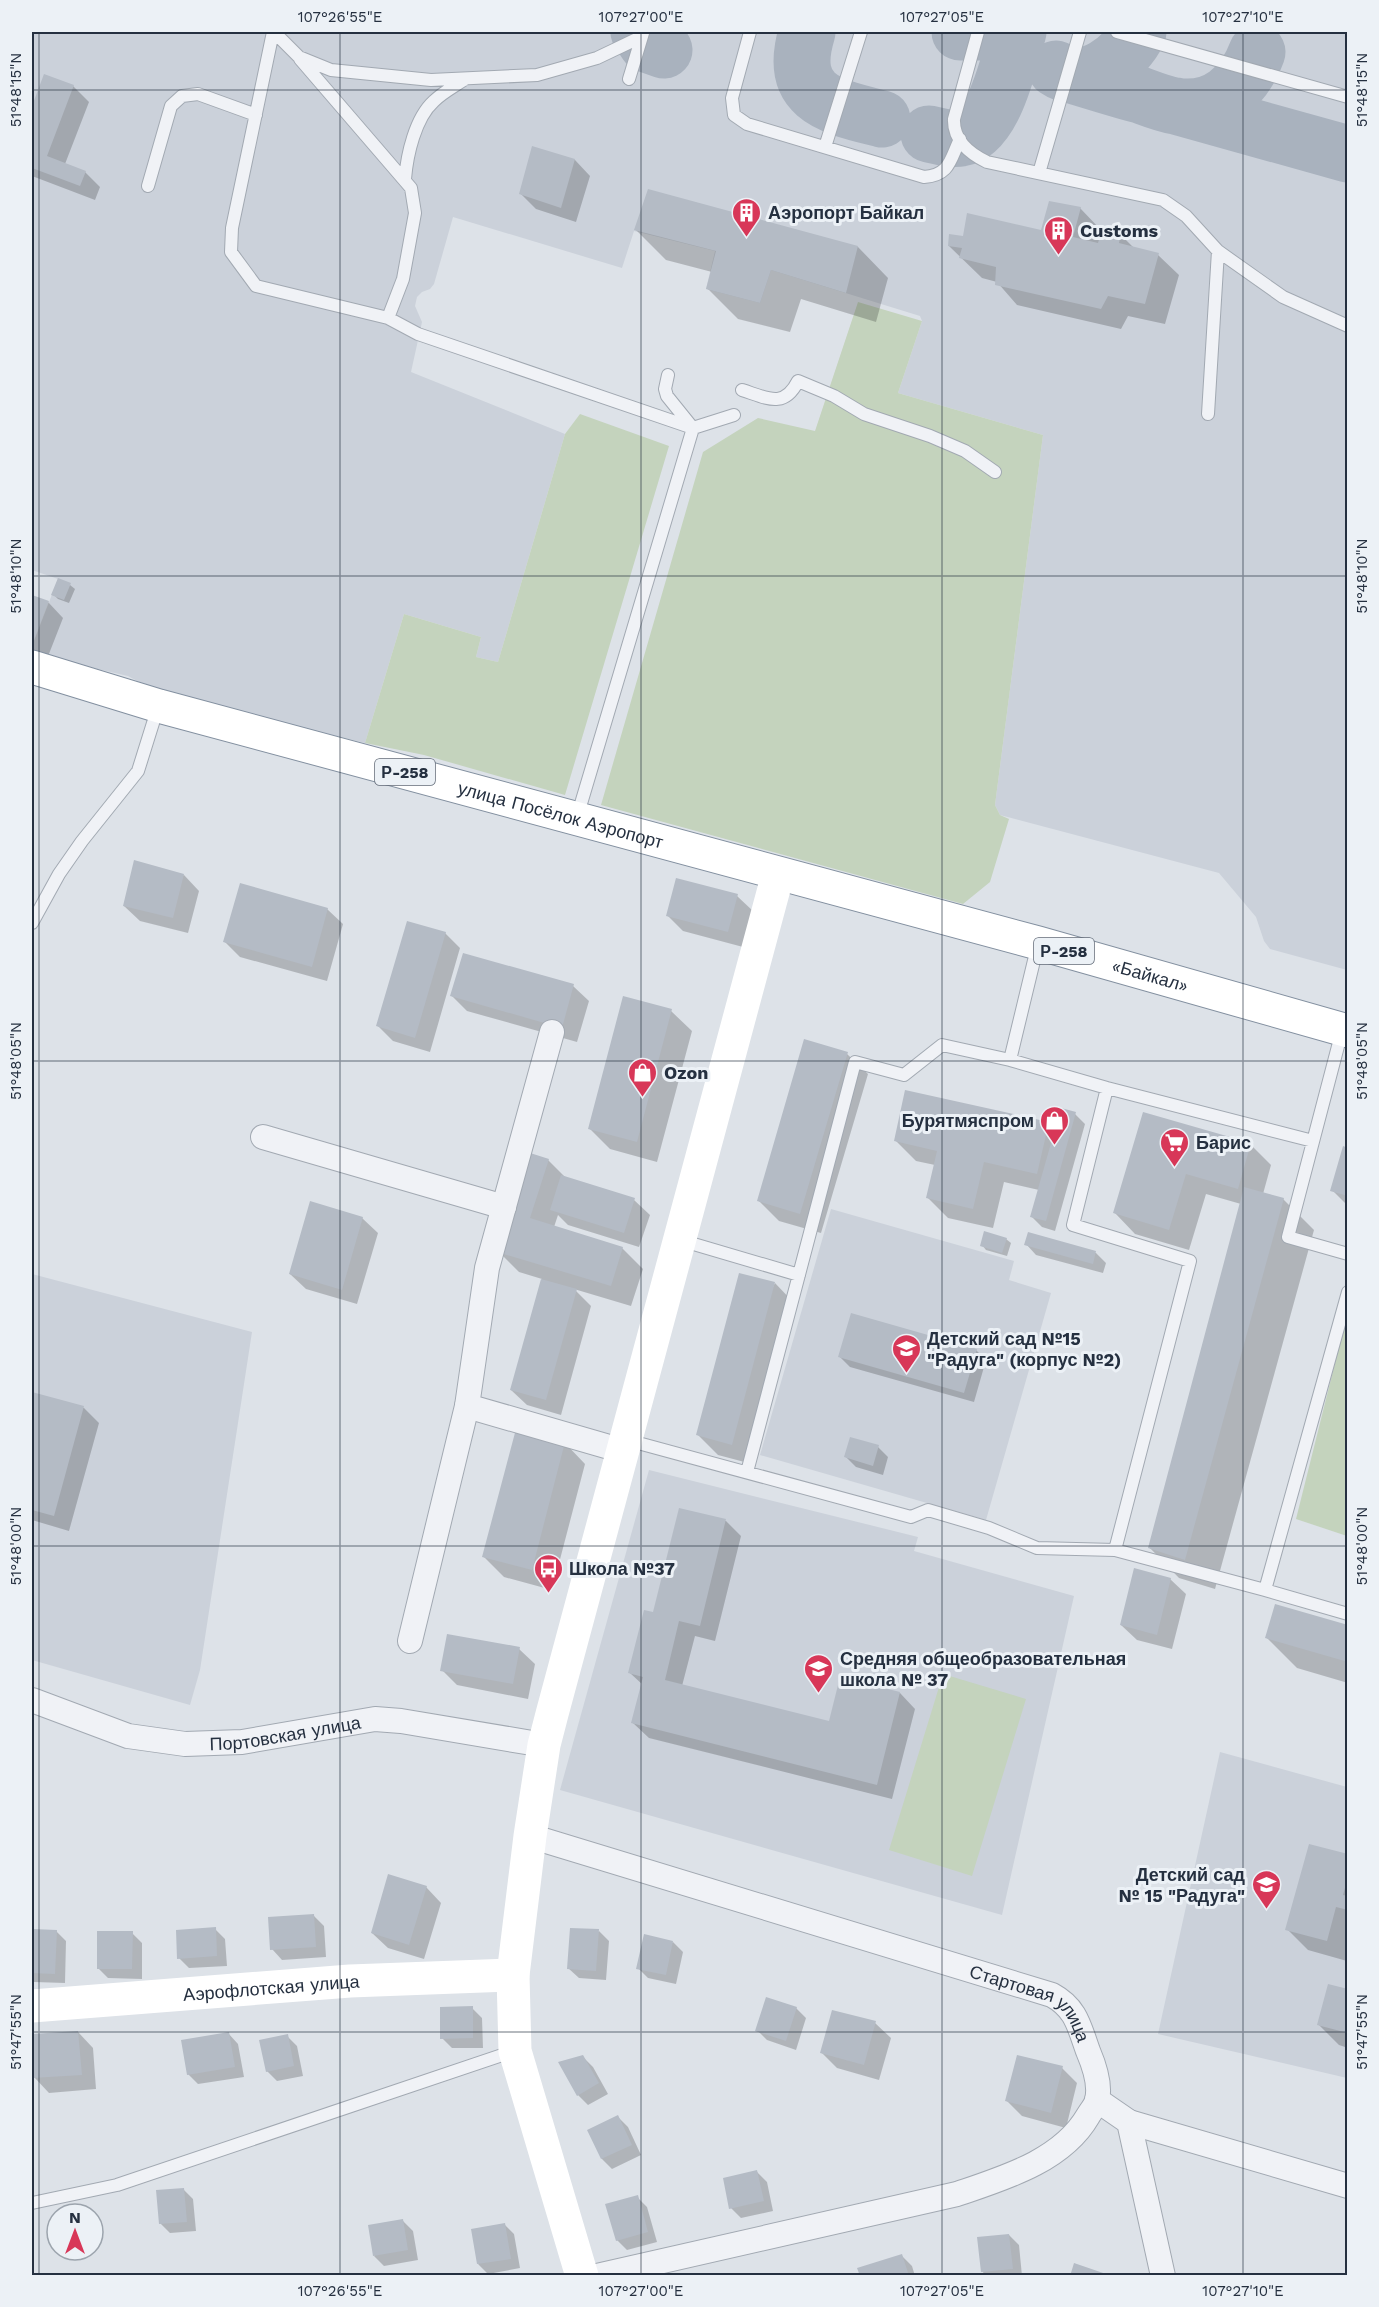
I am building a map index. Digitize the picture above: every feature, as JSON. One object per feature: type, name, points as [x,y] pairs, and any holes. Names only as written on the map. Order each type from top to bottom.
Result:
[{"type":"main road","name":"улица Посёлок Аэропорт","points":[[32,667],[159,706],[778,874]]},
{"type":"main road","name":"«Байкал»","points":[[778,874],[1038,943],[1345,1030]]},
{"type":"main road","points":[[582,2276],[515,2051],[513,1975],[530,1836],[544,1745],[778,874]]},
{"type":"main road","name":"Аэрофлотская улица","points":[[32,2006],[350,1981],[513,1975]]},
{"type":"street","points":[[410,1641],[467,1406],[487,1268],[552,1032]]},
{"type":"street","points":[[263,1137],[504,1207]]},
{"type":"street","points":[[467,1406],[624,1445]]},
{"type":"street","name":"Портовская улица","points":[[32,1700],[128,1736],[184,1744],[242,1742],[375,1719],[401,1720],[544,1745]]},
{"type":"street","name":"Стартовая улица","points":[[530,1836],[1052,1995],[1065,2002],[1074,2014],[1094,2065],[1097,2100]]},
{"type":"street","points":[[597,2276],[968,2191],[1009,2176],[1057,2150],[1081,2128],[1097,2100],[1128,2122],[1347,2186]]},
{"type":"street","points":[[1128,2122],[1163,2276]]},
{"type":"lane","points":[[274,32],[299,57],[411,188],[416,213],[403,279],[388,318]]},
{"type":"lane","points":[[274,32],[232,228],[231,252],[256,286],[388,318],[418,334],[693,428],[734,415]]},
{"type":"lane","points":[[750,32],[732,98],[734,116],[747,124],[924,177],[938,176],[947,167],[960,139]]},
{"type":"lane","points":[[825,147],[861,32]]},
{"type":"lane","points":[[978,32],[953,128],[970,154],[987,162],[1163,200],[1185,216],[1218,251],[1283,297],[1347,326]]},
{"type":"lane","points":[[1039,173],[1080,32]]},
{"type":"lane","points":[[1117,32],[1347,97]]},
{"type":"lane","points":[[299,57],[331,70],[431,80],[537,75],[597,58],[642,34]]},
{"type":"lane","points":[[629,79],[642,34]]},
{"type":"lane","points":[[405,179],[407,152],[432,102],[466,78]]},
{"type":"lane","points":[[148,186],[171,106],[182,96],[198,94],[256,116]]},
{"type":"lane","points":[[1208,414],[1218,251]]},
{"type":"lane","points":[[668,375],[665,389],[668,396],[693,428]]},
{"type":"lane","points":[[742,390],[767,398],[785,399],[798,381],[834,396],[864,414],[930,436],[965,451],[995,472]]},
{"type":"lane","points":[[576,818],[693,428]]},
{"type":"lane","points":[[32,923],[59,874],[82,841],[138,771],[159,706]]},
{"type":"lane","points":[[1010,1060],[1038,943]]},
{"type":"lane","points":[[1345,1030],[1288,1236],[1347,1254]]},
{"type":"lane","points":[[747,1472],[855,1062],[904,1075],[942,1045],[1010,1060],[1107,1088],[1313,1141]]},
{"type":"lane","points":[[1107,1088],[1073,1225],[1190,1261],[1115,1550]]},
{"type":"lane","points":[[680,1240],[799,1275]]},
{"type":"lane","points":[[1265,1590],[1347,1292]]},
{"type":"lane","points":[[624,1445],[747,1472],[910,1517],[928,1510],[989,1528],[1037,1548],[1115,1550],[1347,1614]]},
{"type":"lane","points":[[32,2203],[117,2185],[515,2051]]},
{"type":"shaded area","name":"Аэропорт Байкал","points":[[32,32],[1347,32],[1347,970],[1270,949],[1264,941],[1256,917],[1219,873],[1000,815],[995,805],[1043,435],[898,393],[922,321],[920,316],[771,270],[760,303],[706,289],[715,251],[634,231],[622,268],[453,217],[434,284],[417,297],[415,306],[422,322],[411,372],[565,434],[498,662],[476,657],[481,637],[404,614],[365,743],[157,692],[128,676],[36,655],[32,652],[32,646],[58,579],[32,570]]},
{"type":"shaded area","name":"Детский сад №15 \"Радуга\" (корпус №2)","points":[[831,1209],[1014,1261],[1009,1280],[1051,1293],[986,1520],[760,1455]]},
{"type":"shaded area","points":[[32,1274],[252,1332],[200,1670],[190,1705],[32,1660]]},
{"type":"shaded area","name":"Средняя общеобразовательная школа № 37","points":[[649,1470],[918,1537],[914,1551],[1074,1596],[1002,1915],[560,1790]]},
{"type":"shaded area","name":"Детский сад № 15 \"Радуга\"","points":[[1220,1752],[1347,1787],[1347,2078],[1158,2034]]},
{"type":"green space","points":[[858,302],[922,321],[898,393],[1043,435],[995,805],[1000,815],[1009,819],[990,882],[963,904],[601,805],[703,452],[758,418],[815,431]]},
{"type":"green space","points":[[580,414],[669,446],[565,795],[424,755],[365,743],[404,614],[481,637],[476,657],[498,662],[565,434]]},
{"type":"green space","points":[[1347,1315],[1347,1536],[1296,1519]]},
{"type":"green space","points":[[943,1674],[1026,1699],[972,1876],[889,1850]]},
{"type":"building","points":[[44,74],[74,85],[47,156],[86,171],[80,186],[32,168],[32,106]]},
{"type":"building","points":[[532,146],[575,159],[561,208],[519,194]]},
{"type":"building","name":"Аэропорт Байкал","points":[[648,189],[858,246],[846,293],[771,270],[760,303],[706,289],[716,251],[634,230]]},
{"type":"building","name":"Customs","points":[[1049,201],[1081,207],[1073,237],[1098,243],[1102,229],[1121,232],[1119,243],[1159,253],[1145,304],[1108,296],[1101,309],[995,285],[996,267],[959,258],[962,248],[948,246],[949,234],[963,236],[967,213],[1041,230]]},
{"type":"building","points":[[58,578],[71,583],[64,600],[51,595]]},
{"type":"building","points":[[32,595],[49,601],[32,645]]},
{"type":"building","points":[[134,860],[184,874],[173,918],[123,906]]},
{"type":"building","points":[[676,878],[738,894],[728,932],[666,916]]},
{"type":"building","points":[[240,883],[328,908],[312,967],[223,942]]},
{"type":"building","points":[[407,921],[446,932],[415,1038],[376,1026]]},
{"type":"building","points":[[463,953],[574,984],[562,1028],[450,996]]},
{"type":"building","points":[[623,996],[672,1009],[637,1142],[588,1129]]},
{"type":"building","points":[[804,1039],[848,1052],[800,1214],[757,1201]]},
{"type":"building","points":[[905,1090],[1049,1122],[1037,1174],[984,1162],[973,1209],[926,1198],[937,1151],[894,1141]]},
{"type":"building","points":[[1061,1108],[1076,1112],[1046,1221],[1030,1217]]},
{"type":"building","points":[[1143,1112],[1251,1143],[1238,1189],[1186,1174],[1169,1230],[1113,1213]]},
{"type":"building","points":[[1343,1146],[1348,1148],[1348,1196],[1330,1191]]},
{"type":"building","points":[[527,1152],[549,1159],[530,1218],[623,1247],[611,1286],[497,1252]]},
{"type":"building","points":[[561,1175],[635,1198],[624,1233],[550,1210]]},
{"type":"building","points":[[1244,1187],[1284,1198],[1185,1560],[1148,1548]]},
{"type":"building","points":[[310,1201],[363,1217],[342,1290],[289,1274]]},
{"type":"building","points":[[984,1231],[1007,1238],[1002,1253],[980,1246]]},
{"type":"building","points":[[1028,1232],[1096,1251],[1093,1264],[1024,1245]]},
{"type":"building","points":[[739,1273],[775,1282],[732,1445],[696,1435]]},
{"type":"building","points":[[541,1279],[577,1289],[546,1400],[510,1390]]},
{"type":"building","points":[[851,1313],[977,1349],[964,1393],[838,1357]]},
{"type":"building","points":[[32,1392],[84,1406],[54,1516],[32,1510]]},
{"type":"building","points":[[516,1429],[565,1442],[532,1570],[482,1557]]},
{"type":"building","points":[[850,1437],[879,1445],[873,1466],[844,1457]]},
{"type":"building","points":[[679,1508],[726,1519],[700,1626],[679,1621],[665,1680],[829,1721],[840,1677],[900,1692],[877,1785],[631,1723],[643,1677],[628,1673],[644,1610],[653,1612]]},
{"type":"building","points":[[1134,1568],[1171,1578],[1157,1635],[1120,1625]]},
{"type":"building","points":[[1275,1604],[1348,1625],[1348,1662],[1265,1638]]},
{"type":"building","points":[[447,1634],[520,1647],[513,1684],[440,1671]]},
{"type":"building","points":[[1309,1844],[1348,1854],[1348,1877],[1343,1895],[1348,1896],[1348,1910],[1336,1907],[1327,1941],[1285,1930]]},
{"type":"building","points":[[388,1874],[427,1886],[409,1945],[371,1933]]},
{"type":"building","points":[[314,1914],[316,1947],[270,1950],[268,1917]]},
{"type":"building","points":[[216,1927],[217,1956],[177,1959],[176,1930]]},
{"type":"building","points":[[570,1928],[599,1929],[596,1971],[567,1969]]},
{"type":"building","points":[[32,1929],[57,1930],[55,1974],[32,1973]]},
{"type":"building","points":[[97,1931],[133,1931],[132,1969],[97,1969]]},
{"type":"building","points":[[644,1934],[673,1941],[666,1975],[636,1969]]},
{"type":"building","points":[[1328,1984],[1348,1989],[1348,2033],[1317,2025]]},
{"type":"building","points":[[766,1997],[797,2007],[786,2041],[755,2031]]},
{"type":"building","points":[[473,2006],[473,2038],[440,2039],[440,2007]]},
{"type":"building","points":[[832,2010],[876,2021],[864,2065],[820,2053]]},
{"type":"building","points":[[78,2031],[82,2075],[32,2078],[32,2034]]},
{"type":"building","points":[[229,2032],[235,2067],[187,2075],[181,2040]]},
{"type":"building","points":[[288,2034],[294,2066],[266,2072],[259,2040]]},
{"type":"building","points":[[583,2055],[599,2083],[577,2096],[558,2062]]},
{"type":"building","points":[[1017,2055],[1063,2066],[1051,2113],[1005,2101]]},
{"type":"building","points":[[618,2115],[632,2145],[601,2159],[587,2130]]},
{"type":"building","points":[[757,2170],[764,2201],[729,2209],[723,2178]]},
{"type":"building","points":[[184,2188],[187,2222],[159,2224],[156,2190]]},
{"type":"building","points":[[638,2195],[648,2232],[616,2241],[605,2204]]},
{"type":"building","points":[[403,2219],[408,2250],[373,2256],[368,2225]]},
{"type":"building","points":[[505,2223],[511,2259],[477,2264],[471,2229]]},
{"type":"building","points":[[1009,2234],[1013,2269],[981,2272],[977,2237]]},
{"type":"building","points":[[902,2254],[909,2276],[860,2276],[857,2268]]},
{"type":"building","points":[[1074,2263],[1109,2275],[1109,2276],[1070,2276]]},
{"type":"taxiway","points":[[639,32],[647,44],[664,50]]},
{"type":"taxiway","points":[[807,32],[802,54],[803,72],[808,85],[830,103],[882,119]]},
{"type":"taxiway","points":[[960,32],[991,32]]},
{"type":"taxiway","points":[[929,134],[961,138],[973,133],[983,123],[999,93],[1018,32]]},
{"type":"taxiway","points":[[1056,69],[1068,75],[1080,76],[1104,68],[1124,52],[1138,32]]},
{"type":"taxiway","points":[[1072,75],[1166,104],[1189,107],[1203,105],[1226,95],[1244,76],[1257,52]]},
{"type":"taxiway","points":[[1176,106],[1348,154]]},
{"type":"place","name":"Аэропорт Байкал","points":[[747,238]]},
{"type":"place","name":"Customs","points":[[1059,256]]},
{"type":"place","name":"Ozon","points":[[643,1098]]},
{"type":"place","name":"Бурятмяспром","points":[[1055,1146]]},
{"type":"place","name":"Барис","points":[[1175,1168]]},
{"type":"place","name":"Детский сад №15 \"Радуга\" (корпус №2)","points":[[906,1374]]},
{"type":"place","name":"Школа №37","points":[[548,1594]]},
{"type":"place","name":"Средняя общеобразовательная школа № 37","points":[[819,1694]]},
{"type":"place","name":"Детский сад № 15 \"Радуга\"","points":[[1266,1910]]}]
